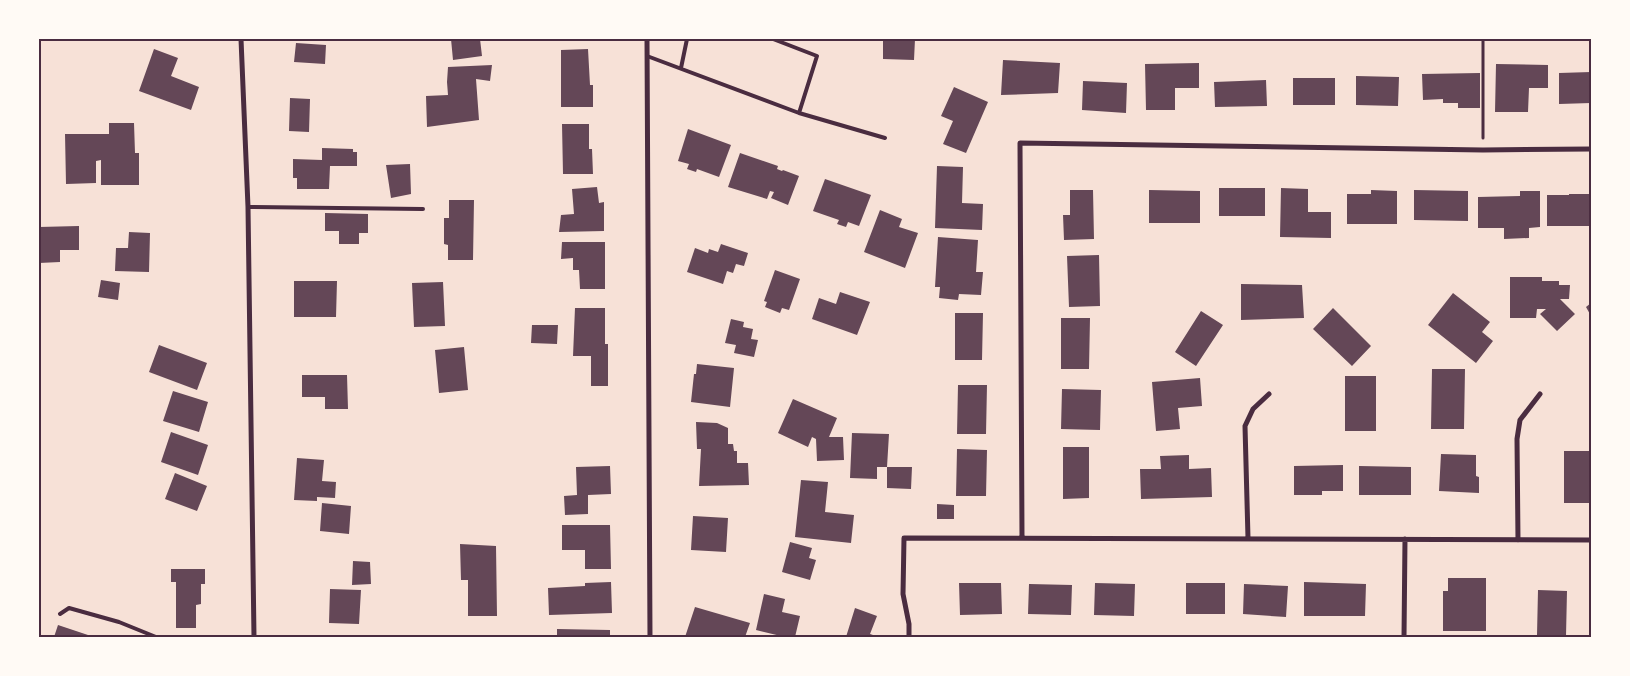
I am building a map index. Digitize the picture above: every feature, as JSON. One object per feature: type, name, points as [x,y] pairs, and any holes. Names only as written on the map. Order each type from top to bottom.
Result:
[{"type":"street","points":[[241,39],[248,207],[254,637]]},
{"type":"street","points":[[647,39],[650,637]]},
{"type":"street","points":[[1022,538],[1020,143],[1484,150],[1591,149]]},
{"type":"street","points":[[1248,538],[1245,426],[1253,409],[1269,394]]},
{"type":"street","points":[[1518,540],[1517,439],[1520,420],[1540,394]]},
{"type":"street","points":[[909,637],[909,624],[903,594],[904,538],[1591,540]]},
{"type":"street","points":[[1404,637],[1405,539]]},
{"type":"lane","points":[[681,68],[687,39]]},
{"type":"lane","points":[[773,39],[816,56],[799,113]]},
{"type":"lane","points":[[647,56],[799,113],[885,138]]},
{"type":"lane","points":[[248,207],[423,209]]},
{"type":"lane","points":[[60,614],[69,608],[120,622],[156,637]]},
{"type":"path","points":[[1483,39],[1484,150]]},
{"type":"building","points":[[451,39],[480,39],[482,56],[453,60]]},
{"type":"building","points":[[883,39],[915,39],[914,60],[883,59]]},
{"type":"building","points":[[296,43],[326,45],[325,64],[294,62]]},
{"type":"building","points":[[154,49],[178,58],[171,76],[199,87],[191,110],[139,91]]},
{"type":"building","points":[[588,49],[590,85],[593,85],[593,107],[561,107],[561,50]]},
{"type":"building","points":[[1003,60],[1060,63],[1058,93],[1001,95]]},
{"type":"building","points":[[1199,63],[1199,88],[1175,88],[1175,110],[1146,110],[1145,64]]},
{"type":"building","points":[[1496,64],[1548,65],[1548,88],[1529,88],[1528,112],[1495,112]]},
{"type":"building","points":[[492,65],[490,81],[476,79],[479,120],[427,127],[426,96],[448,95],[448,67]]},
{"type":"building","points":[[1591,72],[1591,103],[1559,104],[1559,73]]},
{"type":"building","points":[[1480,73],[1480,108],[1458,108],[1458,103],[1443,103],[1443,99],[1423,100],[1422,74]]},
{"type":"building","points":[[1356,76],[1399,77],[1398,106],[1356,105]]},
{"type":"building","points":[[1293,78],[1335,78],[1335,105],[1293,105]]},
{"type":"building","points":[[1266,80],[1267,106],[1215,107],[1214,82]]},
{"type":"building","points":[[1083,81],[1127,83],[1126,113],[1082,110]]},
{"type":"building","points":[[954,87],[988,102],[966,153],[943,144],[953,121],[941,116]]},
{"type":"building","points":[[290,98],[310,99],[309,132],[289,131]]},
{"type":"building","points":[[109,123],[134,123],[135,153],[139,153],[139,185],[101,185],[101,160],[96,161],[96,183],[66,184],[65,134],[109,134]]},
{"type":"building","points":[[562,124],[589,124],[589,149],[592,149],[593,174],[563,174]]},
{"type":"building","points":[[688,129],[731,145],[719,177],[697,169],[696,172],[687,169],[689,164],[678,161]]},
{"type":"building","points":[[322,148],[353,149],[353,152],[357,152],[357,166],[330,166],[329,189],[297,189],[297,178],[293,178],[293,159],[322,160]]},
{"type":"building","points":[[740,153],[778,166],[777,169],[799,176],[788,205],[771,198],[774,192],[770,191],[767,199],[728,187]]},
{"type":"building","points":[[410,164],[411,194],[391,198],[386,165]]},
{"type":"building","points":[[937,166],[963,167],[962,203],[983,204],[982,230],[935,228]]},
{"type":"building","points":[[825,179],[871,195],[859,226],[848,222],[846,227],[837,224],[839,220],[813,211]]},
{"type":"building","points":[[597,187],[599,203],[604,202],[604,231],[559,232],[561,215],[574,214],[572,189]]},
{"type":"building","points":[[1219,188],[1265,188],[1265,216],[1219,216]]},
{"type":"building","points":[[1281,188],[1308,189],[1308,212],[1331,212],[1331,238],[1280,237]]},
{"type":"building","points":[[1070,190],[1093,190],[1094,239],[1064,240],[1063,215],[1070,215]]},
{"type":"building","points":[[1149,190],[1200,191],[1200,223],[1149,223]]},
{"type":"building","points":[[1371,190],[1397,191],[1397,224],[1347,224],[1347,194],[1371,194]]},
{"type":"building","points":[[1414,190],[1468,191],[1468,221],[1414,220]]},
{"type":"building","points":[[1520,191],[1540,191],[1540,227],[1529,228],[1529,238],[1504,239],[1504,228],[1478,228],[1478,197],[1520,196]]},
{"type":"building","points":[[1591,194],[1591,226],[1547,226],[1547,195]]},
{"type":"building","points":[[449,200],[474,200],[473,260],[448,260],[448,245],[444,244],[444,218],[449,218]]},
{"type":"building","points":[[880,210],[902,219],[899,227],[918,233],[905,268],[864,252]]},
{"type":"building","points":[[325,213],[368,214],[368,233],[359,233],[359,244],[339,244],[339,231],[325,231]]},
{"type":"building","points":[[79,226],[79,250],[60,250],[60,262],[39,263],[39,227]]},
{"type":"building","points":[[129,232],[150,233],[149,272],[115,271],[116,248],[128,248]]},
{"type":"building","points":[[938,237],[978,240],[976,272],[983,272],[981,295],[959,294],[958,300],[939,298],[940,287],[935,287]]},
{"type":"building","points":[[562,242],[605,242],[605,289],[580,289],[579,270],[573,270],[573,258],[561,259]]},
{"type":"building","points":[[721,244],[748,253],[744,266],[736,264],[733,273],[727,271],[723,284],[687,272],[695,248],[708,253],[709,249],[718,252]]},
{"type":"building","points":[[1099,255],[1100,306],[1069,307],[1067,256]]},
{"type":"building","points":[[775,270],[800,279],[789,310],[782,308],[780,313],[765,307],[767,302],[764,301]]},
{"type":"building","points":[[1510,277],[1542,277],[1542,281],[1559,281],[1559,285],[1570,285],[1569,299],[1560,299],[1575,314],[1557,331],[1540,314],[1546,309],[1537,309],[1536,318],[1510,318]]},
{"type":"building","points":[[101,280],[120,283],[118,300],[98,297]]},
{"type":"building","points":[[294,281],[337,281],[336,317],[294,317]]},
{"type":"building","points":[[443,282],[445,326],[414,327],[412,283]]},
{"type":"building","points":[[1241,284],[1302,285],[1304,318],[1241,320]]},
{"type":"building","points":[[840,292],[870,302],[857,335],[812,319],[819,298],[836,304]]},
{"type":"building","points":[[1453,293],[1490,322],[1482,332],[1493,341],[1476,363],[1428,325]]},
{"type":"building","points":[[1591,303],[1591,316],[1586,307]]},
{"type":"building","points":[[575,308],[605,308],[605,344],[608,344],[608,386],[591,386],[591,356],[573,356]]},
{"type":"building","points":[[1333,308],[1371,346],[1352,366],[1313,329]]},
{"type":"building","points":[[1201,311],[1223,325],[1196,366],[1175,352]]},
{"type":"building","points":[[955,313],[983,313],[982,360],[955,360]]},
{"type":"building","points":[[1061,318],[1090,318],[1089,369],[1061,369]]},
{"type":"building","points":[[731,319],[744,322],[743,327],[753,329],[751,339],[758,340],[754,357],[734,353],[736,345],[725,343]]},
{"type":"building","points":[[532,325],[558,325],[557,344],[531,343]]},
{"type":"building","points":[[159,345],[207,363],[197,390],[149,372]]},
{"type":"building","points":[[464,347],[468,390],[439,393],[435,350]]},
{"type":"building","points":[[697,364],[734,368],[730,407],[691,402]]},
{"type":"building","points":[[1432,369],[1465,369],[1464,429],[1431,429]]},
{"type":"building","points":[[302,375],[347,375],[348,409],[325,409],[325,397],[302,397]]},
{"type":"building","points":[[1345,376],[1376,376],[1376,431],[1345,431]]},
{"type":"building","points":[[1200,378],[1202,406],[1178,408],[1180,429],[1156,431],[1152,382]]},
{"type":"building","points":[[958,385],[987,385],[986,434],[957,434]]},
{"type":"building","points":[[1062,389],[1101,390],[1100,430],[1061,429]]},
{"type":"building","points":[[173,391],[208,402],[199,432],[163,421]]},
{"type":"building","points":[[793,399],[837,418],[829,437],[843,437],[844,460],[817,461],[816,439],[812,437],[808,447],[778,433]]},
{"type":"building","points":[[696,422],[717,423],[728,428],[728,444],[733,444],[734,451],[737,451],[737,463],[748,463],[749,485],[699,486],[701,449],[697,449]]},
{"type":"building","points":[[171,432],[208,445],[198,475],[161,462]]},
{"type":"building","points":[[852,433],[889,434],[887,467],[877,467],[877,479],[850,478]]},
{"type":"building","points":[[1063,447],[1089,447],[1089,498],[1063,499]]},
{"type":"building","points":[[957,449],[987,450],[986,496],[956,496]]},
{"type":"building","points":[[1564,451],[1591,451],[1591,503],[1564,503]]},
{"type":"building","points":[[1441,454],[1476,455],[1476,476],[1479,477],[1479,493],[1439,491]]},
{"type":"building","points":[[1189,455],[1189,469],[1211,468],[1212,497],[1141,499],[1140,469],[1161,469],[1160,456]]},
{"type":"building","points":[[297,458],[324,460],[322,481],[336,482],[335,498],[317,497],[317,501],[294,500]]},
{"type":"building","points":[[1343,465],[1343,491],[1322,491],[1322,495],[1294,495],[1294,466]]},
{"type":"building","points":[[610,466],[611,494],[588,495],[588,514],[565,515],[564,496],[577,495],[576,467]]},
{"type":"building","points":[[1359,466],[1411,467],[1411,495],[1359,495]]},
{"type":"building","points":[[887,467],[912,467],[911,489],[887,488]]},
{"type":"building","points":[[175,473],[207,486],[197,511],[165,499]]},
{"type":"building","points":[[801,480],[828,482],[825,512],[854,515],[851,543],[795,537]]},
{"type":"building","points":[[322,503],[351,506],[349,534],[320,531]]},
{"type":"building","points":[[937,504],[954,505],[954,519],[937,519]]},
{"type":"building","points":[[693,516],[728,518],[726,552],[691,550]]},
{"type":"building","points":[[562,525],[610,525],[611,569],[585,569],[585,550],[562,550]]},
{"type":"building","points":[[790,542],[812,548],[809,558],[816,560],[810,580],[782,572]]},
{"type":"building","points":[[460,544],[496,546],[497,616],[468,616],[468,580],[461,580]]},
{"type":"building","points":[[353,561],[370,562],[371,584],[352,585]]},
{"type":"building","points":[[171,569],[205,569],[205,584],[201,584],[201,604],[196,605],[196,628],[176,628],[176,582],[171,582]]},
{"type":"building","points":[[1448,578],[1486,578],[1486,631],[1443,631],[1443,591],[1448,591]]},
{"type":"building","points":[[611,582],[612,613],[549,615],[548,588],[585,586],[585,583]]},
{"type":"building","points":[[1304,582],[1366,584],[1365,616],[1304,616]]},
{"type":"building","points":[[959,583],[1001,583],[1002,614],[960,615]]},
{"type":"building","points":[[1095,583],[1135,584],[1134,616],[1094,615]]},
{"type":"building","points":[[1186,583],[1225,583],[1225,614],[1186,614]]},
{"type":"building","points":[[1029,584],[1072,585],[1071,615],[1028,614]]},
{"type":"building","points":[[1244,584],[1288,586],[1286,617],[1243,614]]},
{"type":"building","points":[[330,589],[361,590],[359,624],[329,623]]},
{"type":"building","points":[[1538,590],[1567,591],[1566,636],[1537,635]]},
{"type":"building","points":[[764,594],[785,599],[782,612],[800,616],[795,637],[785,637],[756,630]]},
{"type":"building","points":[[695,607],[750,623],[745,637],[685,637]]},
{"type":"building","points":[[855,608],[877,616],[870,634],[879,637],[846,637]]},
{"type":"building","points":[[58,625],[94,637],[54,637]]},
{"type":"building","points":[[557,629],[610,630],[610,637],[557,637]]}]
